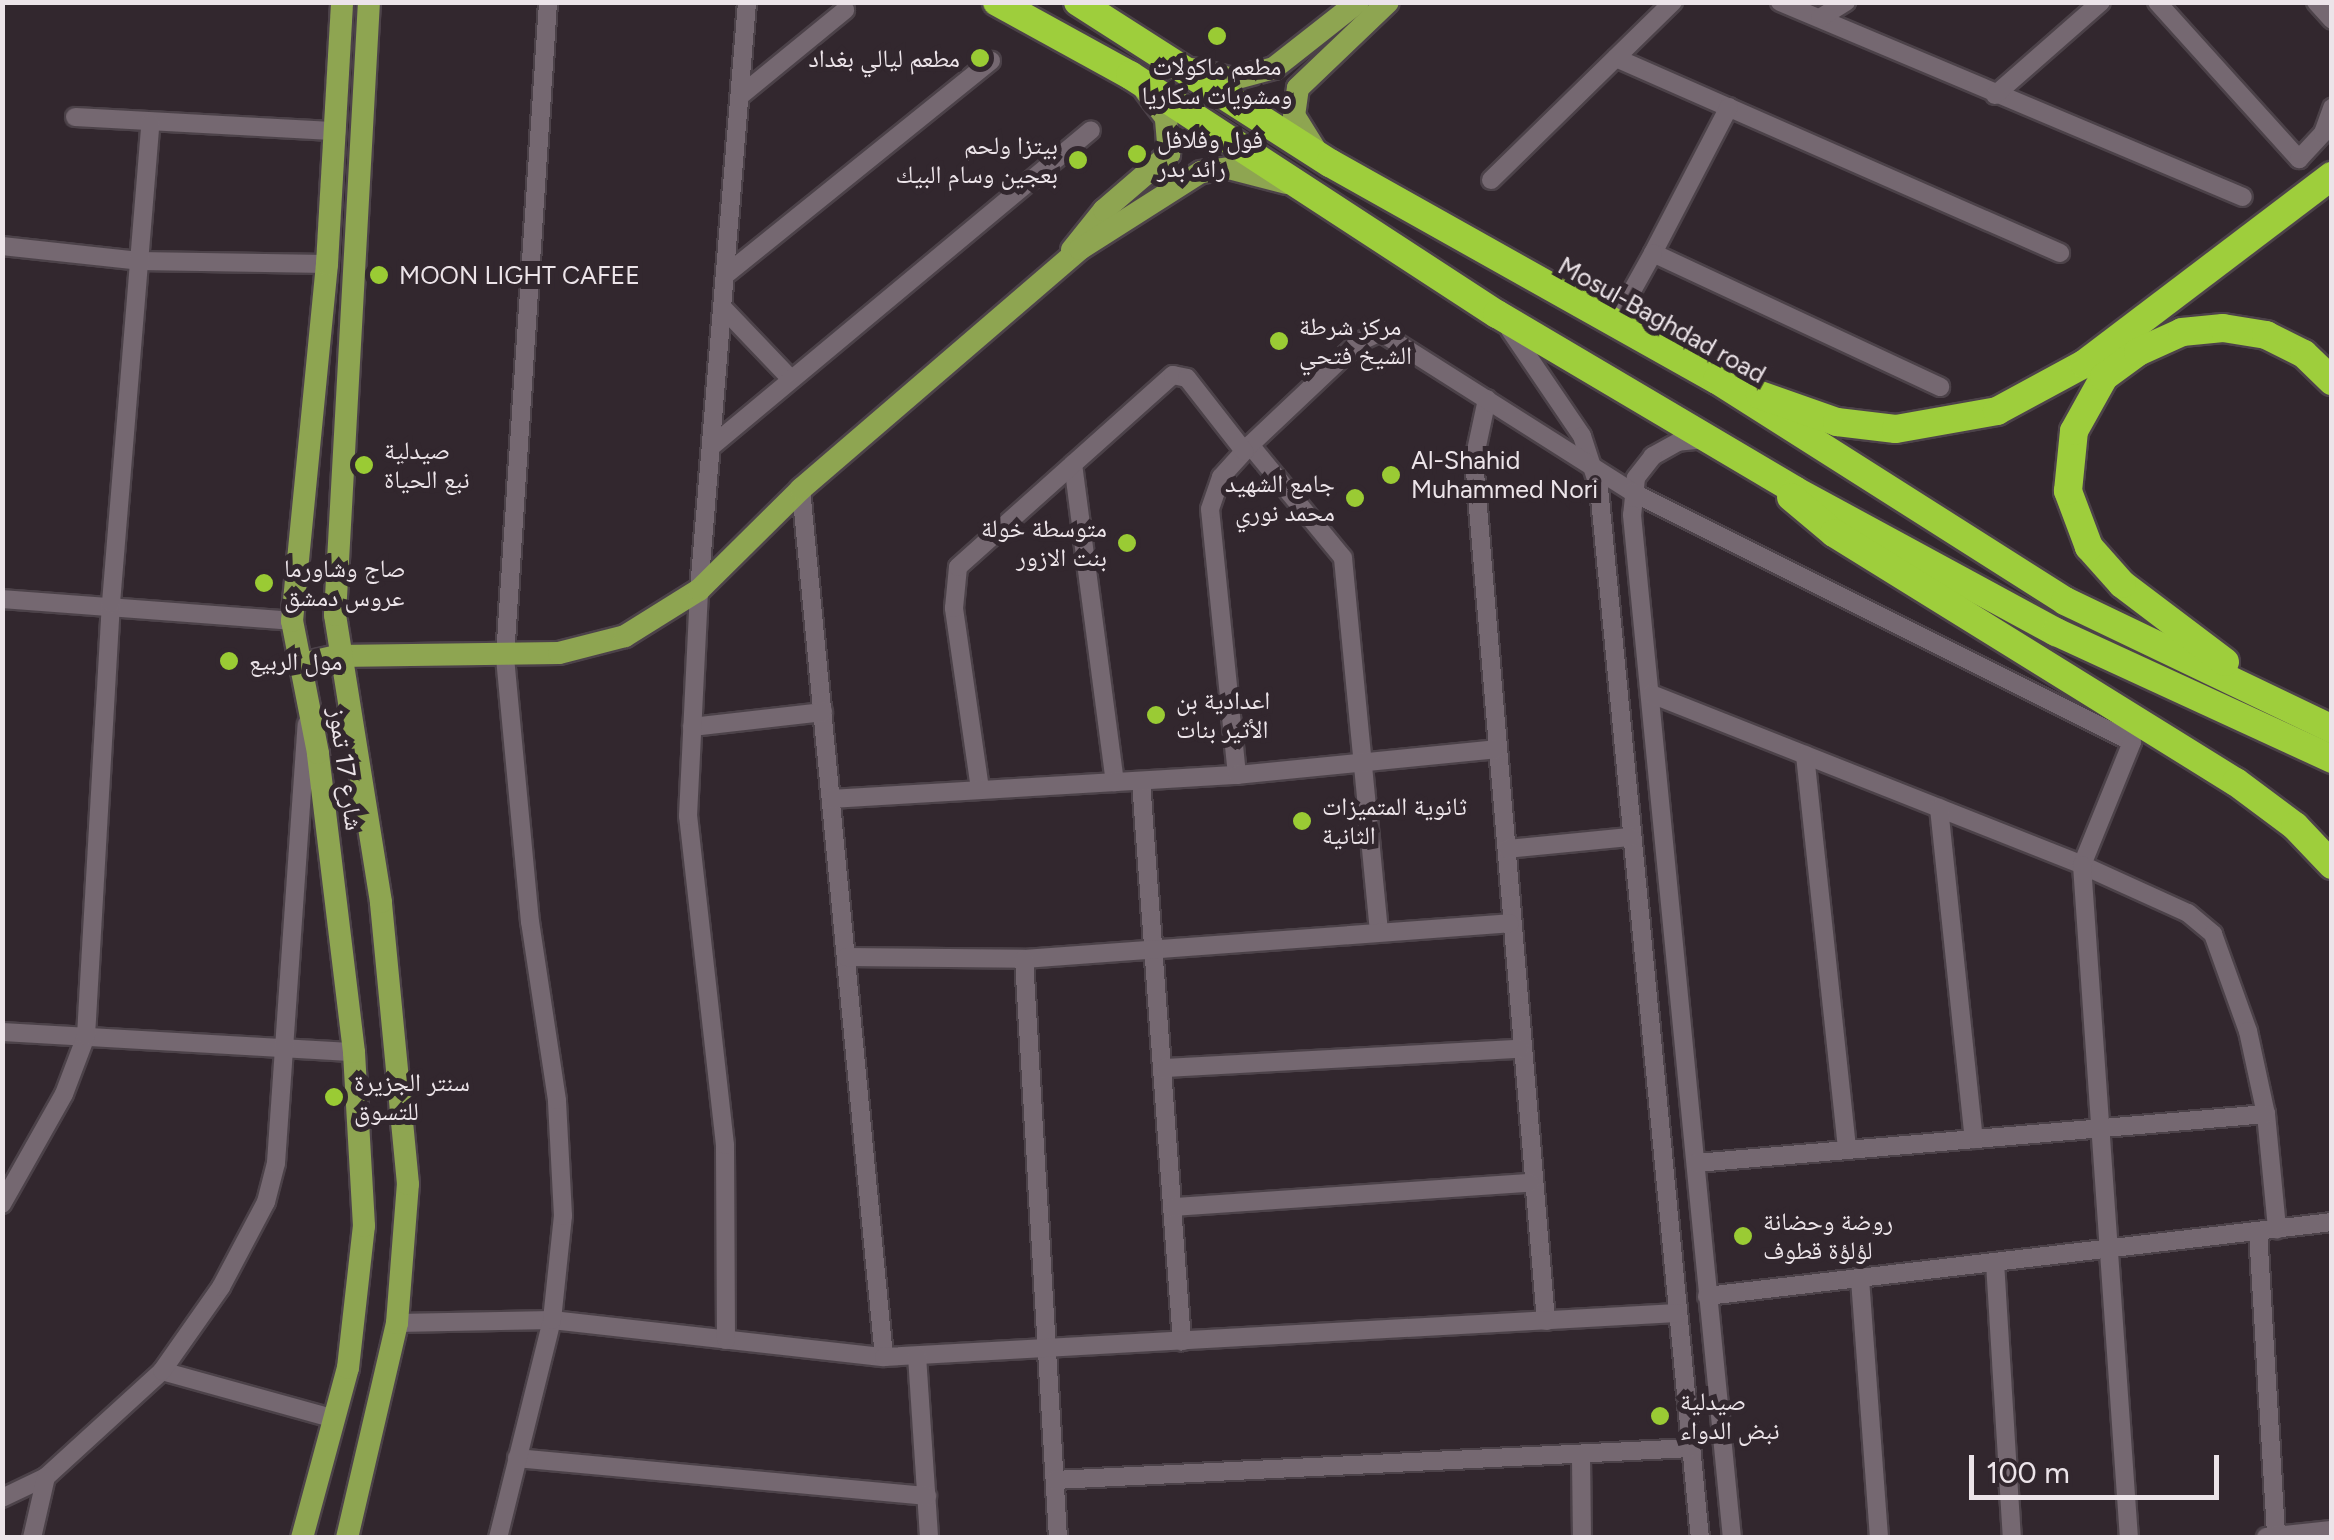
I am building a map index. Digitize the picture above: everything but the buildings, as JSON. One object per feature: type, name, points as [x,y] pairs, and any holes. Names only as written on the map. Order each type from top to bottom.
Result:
[{"type":"highway","points":[[997,2],[1136,79],[1498,314],[1720,442],[1764,472],[2056,632],[2332,758]]},
{"type":"highway","name":"Mosul-Baghdad road","points":[[1078,2],[1324,159],[1612,325],[1717,380],[2065,601],[2332,729]]},
{"type":"highway","points":[[1717,380],[1812,415],[1866,427],[1934,427],[1998,411],[2084,364],[2332,176]]},
{"type":"highway","points":[[2270,696],[2103,566],[2072,508],[2069,450],[2082,410],[2104,378],[2138,352],[2182,332],[2223,328],[2266,335],[2304,354],[2332,382]]},
{"type":"highway","points":[[1764,472],[1834,534],[2266,804],[2332,865]]},
{"type":"main road","name":"شارع 17 تموز","points":[[302,1538],[335,1419],[356,1318],[364,1226],[354,1052],[310,704],[292,621],[327,264],[342,2]]},
{"type":"main road","name":"شارع 17 تموز","points":[[347,1538],[397,1323],[408,1184],[396,1019],[366,794],[338,656],[349,302],[369,2]]},
{"type":"main road","points":[[1176,63],[1210,76],[1253,76],[1292,57],[1358,2]]},
{"type":"main road","points":[[1324,159],[1297,126],[1294,99],[1310,75],[1388,2]]},
{"type":"main road","points":[[1060,264],[1104,210],[1169,154],[1166,118],[1136,79]]},
{"type":"main road","points":[[302,664],[338,656],[559,654],[626,636],[699,590],[801,489],[1060,264],[1214,168],[1276,179],[1306,192]]},
{"type":"street","points":[[498,1538],[552,1320],[563,1216],[557,1100],[530,922],[505,657],[548,2]]},
{"type":"street","points":[[726,1340],[725,1144],[688,816],[699,590],[728,272],[746,2]]},
{"type":"street","points":[[1491,180],[1673,2]]},
{"type":"street","points":[[1780,2],[2243,197]]},
{"type":"street","points":[[1820,18],[1846,2]]},
{"type":"street","points":[[1996,95],[2101,2]]},
{"type":"street","points":[[2157,2],[2298,159],[2323,133],[2332,108]]},
{"type":"street","points":[[2316,2],[2332,20]]},
{"type":"street","points":[[740,96],[845,10]]},
{"type":"street","points":[[1616,58],[2060,253]]},
{"type":"street","points":[[728,272],[991,61]]},
{"type":"street","points":[[1612,325],[1729,107]]},
{"type":"street","points":[[75,117],[337,132]]},
{"type":"street","points":[[2,1204],[64,1094],[86,1036],[111,602],[150,124]]},
{"type":"street","points":[[712,446],[1091,130]]},
{"type":"street","points":[[2,246],[140,261],[327,264]]},
{"type":"street","points":[[1653,253],[1940,387]]},
{"type":"street","points":[[724,309],[790,378]]},
{"type":"street","points":[[1498,314],[1563,404],[1595,470],[1700,1538]]},
{"type":"street","points":[[1238,775],[1210,509],[1221,477],[1247,448],[1359,342],[1380,332],[1632,492],[2132,742],[2082,865],[2129,1538]]},
{"type":"street","points":[[980,789],[954,608],[958,567],[1174,375],[1187,378],[1343,558],[1379,929]]},
{"type":"street","points":[[1487,399],[1474,460],[1507,849],[1518,1048],[1546,1321]]},
{"type":"street","points":[[1720,442],[1692,439],[1665,447],[1644,466],[1632,492],[1732,1538]]},
{"type":"street","points":[[1073,464],[1115,782]]},
{"type":"street","points":[[801,489],[884,1357]]},
{"type":"street","points":[[2,599],[111,602],[292,621]]},
{"type":"street","points":[[1651,694],[2082,865],[2188,914],[2213,934],[2236,982],[2266,1114],[2276,1537]]},
{"type":"street","points":[[2,1498],[46,1477],[162,1371],[220,1287],[266,1202],[285,1049],[310,704]]},
{"type":"street","points":[[692,727],[823,712]]},
{"type":"street","points":[[831,799],[1238,775],[1497,750]]},
{"type":"street","points":[[1805,755],[1847,1150]]},
{"type":"street","points":[[1141,781],[1157,951],[1182,1342]]},
{"type":"street","points":[[1939,808],[1974,1139]]},
{"type":"street","points":[[1507,849],[1630,837]]},
{"type":"street","points":[[846,957],[1024,958],[1157,951],[1379,929],[1510,924]]},
{"type":"street","points":[[1024,958],[1058,1538]]},
{"type":"street","points":[[2,1032],[354,1052]]},
{"type":"street","points":[[1165,1068],[1518,1048]]},
{"type":"street","points":[[1696,1163],[2266,1114]]},
{"type":"street","points":[[1174,1207],[1530,1183]]},
{"type":"street","points":[[1667,1205],[1678,1194],[1688,1198],[1701,1240]]},
{"type":"street","points":[[1707,1296],[2332,1222]]},
{"type":"street","points":[[1995,1262],[2012,1538]]},
{"type":"street","points":[[1860,1279],[1880,1538]]},
{"type":"street","points":[[397,1323],[552,1320],[884,1357],[1678,1313]]},
{"type":"street","points":[[917,1356],[930,1538]]},
{"type":"street","points":[[162,1371],[335,1419]]},
{"type":"street","points":[[1055,1480],[1581,1457],[1691,1448]]},
{"type":"street","points":[[1581,1457],[1582,1538]]},
{"type":"street","points":[[517,1458],[926,1496]]},
{"type":"street","points":[[32,1538],[46,1477]]},
{"type":"street","points":[[2265,1538],[2332,1530]]},
{"type":"place","name":"مطعم ماكولات ومشويات سكاريا","points":[[1217,36]]},
{"type":"place","name":"مطعم ليالي بغداد","points":[[980,58]]},
{"type":"place","name":"فول وفلافل رائد بدر","points":[[1137,154]]},
{"type":"place","name":"بيتزا ولحم بعجين وسام البيك","points":[[1078,160]]},
{"type":"place","name":"MOON LIGHT CAFEE","points":[[379,275]]},
{"type":"place","name":"مركز شرطة الشيخ فتحي","points":[[1279,341]]},
{"type":"place","name":"صيدلية نبع الحياة","points":[[364,465]]},
{"type":"place","name":"Al-Shahid Muhammed Nori","points":[[1391,475]]},
{"type":"place","name":"جامع الشهيد محمد نوري","points":[[1355,498]]},
{"type":"place","name":"متوسطة خولة بنت الازور","points":[[1127,543]]},
{"type":"place","name":"صاج وشاورما عروس دمشق","points":[[264,583]]},
{"type":"place","name":"مول الربيع","points":[[229,661]]},
{"type":"place","name":"اعدادية بن الأثير بنات","points":[[1156,715]]},
{"type":"place","name":"ثانوية المتميزات الثانية","points":[[1302,821]]},
{"type":"place","name":"سنتر الجزيرة للتسوق","points":[[334,1097]]},
{"type":"place","name":"روضة وحضانة لؤلؤة قطوف","points":[[1743,1236]]},
{"type":"place","name":"صيدلية نبض الدواء","points":[[1660,1416]]}]
